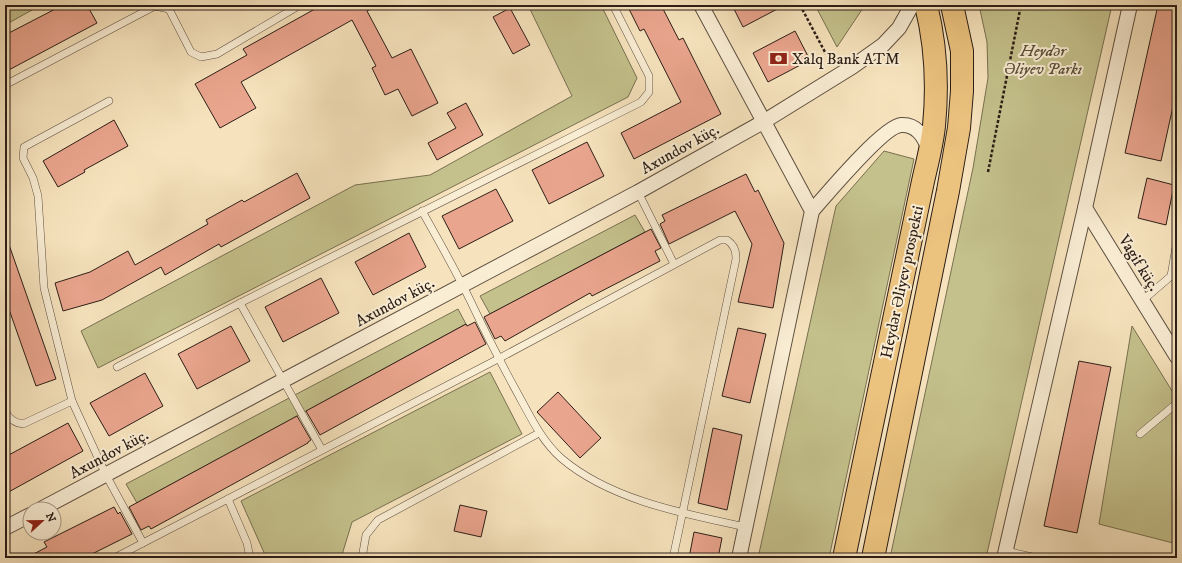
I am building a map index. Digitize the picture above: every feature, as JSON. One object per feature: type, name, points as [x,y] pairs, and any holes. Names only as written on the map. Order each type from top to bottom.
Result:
[{"type":"main road","name":"Heydər Əliyev prospekti","points":[[844,558],[930,149],[934,115],[936,59],[931,25],[926,5]]},
{"type":"main road","name":"Heydər Əliyev prospekti","points":[[873,558],[948,191],[959,128],[962,90],[962,51],[952,5]]},
{"type":"street","points":[[701,5],[812,211]]},
{"type":"street","name":"Axundov küç.","points":[[56,501],[638,192],[763,122],[877,50],[899,28],[912,5]]},
{"type":"street","points":[[1005,554],[1130,5]]},
{"type":"street","points":[[739,558],[812,211],[877,140],[893,128],[902,125],[915,128],[923,135],[930,149]]},
{"type":"street","name":"Vagif küç.","points":[[1085,208],[1177,357]]},
{"type":"street","points":[[5,528],[22,519]]},
{"type":"lane","points":[[5,85],[155,6],[169,9],[191,52],[201,57],[217,54],[300,5]]},
{"type":"lane","points":[[117,367],[240,303],[641,102],[650,92],[649,76],[613,5]]},
{"type":"lane","points":[[110,101],[24,147],[22,158],[33,178],[38,196],[44,288],[72,401],[106,475],[143,543]]},
{"type":"lane","points":[[638,192],[674,264]]},
{"type":"lane","points":[[422,211],[462,285],[498,359],[539,433],[561,458],[594,481],[617,492],[684,513],[746,527]]},
{"type":"lane","points":[[114,558],[498,359],[720,240],[727,240],[733,244],[736,251],[736,260],[684,513],[673,558]]},
{"type":"lane","points":[[1142,301],[1171,276],[1177,241]]},
{"type":"lane","points":[[240,303],[322,450]]},
{"type":"lane","points":[[5,411],[8,418],[16,424],[23,424],[72,401]]},
{"type":"lane","points":[[1140,434],[1177,403]]},
{"type":"lane","points":[[362,558],[366,535],[378,520],[539,433]]},
{"type":"lane","points":[[228,499],[247,543],[250,558]]},
{"type":"lane","points":[[1005,554],[1037,558]]},
{"type":"path","points":[[800,5],[826,54]]},
{"type":"path","points":[[988,172],[1021,5]]},
{"type":"green space","points":[[5,5],[41,5],[5,25]]},
{"type":"green space","points":[[528,5],[601,5],[637,78],[628,97],[98,368],[81,331],[355,185],[430,175],[572,96]]},
{"type":"green space","points":[[815,5],[865,5],[837,47]]},
{"type":"green space","name":"Heydər Əliyev Parkı","points":[[979,5],[1112,5],[986,558],[890,558],[973,168],[988,78],[987,42]]},
{"type":"green space","points":[[884,151],[914,159],[829,558],[758,558],[836,206]]},
{"type":"green space","points":[[635,215],[645,232],[490,314],[480,296]]},
{"type":"green space","points":[[458,309],[466,324],[137,503],[126,484]]},
{"type":"green space","points":[[1132,326],[1177,399],[1177,544],[1099,524]]},
{"type":"green space","points":[[490,372],[522,434],[352,522],[341,558],[266,557],[241,501]]},
{"type":"building","points":[[63,5],[87,5],[97,23],[5,72],[5,35]]},
{"type":"building","points":[[322,5],[378,5],[367,11],[392,58],[411,49],[438,103],[412,116],[398,89],[385,95],[372,68],[376,66],[352,20],[241,82],[256,108],[220,128],[195,84],[247,55],[243,49]]},
{"type":"building","points":[[627,5],[661,5],[679,40],[683,38],[721,114],[634,159],[621,133],[681,102],[644,29],[640,31]]},
{"type":"building","points":[[732,5],[785,5],[743,27]]},
{"type":"building","points":[[1158,5],[1177,5],[1177,88],[1161,161],[1125,153]]},
{"type":"building","points":[[510,8],[530,45],[513,54],[493,17]]},
{"type":"building","points":[[795,31],[810,60],[768,82],[753,53]]},
{"type":"building","points":[[466,103],[483,135],[437,160],[428,143],[456,128],[447,113]]},
{"type":"building","points":[[114,120],[128,146],[84,170],[85,172],[58,187],[43,161]]},
{"type":"building","points":[[587,142],[604,176],[549,204],[532,170]]},
{"type":"building","points":[[297,173],[310,198],[221,247],[219,244],[165,275],[161,267],[102,300],[63,311],[55,283],[90,272],[128,251],[135,265],[208,224],[206,220],[242,200],[244,202]]},
{"type":"building","points":[[746,174],[755,192],[758,190],[784,243],[773,308],[738,302],[752,244],[735,211],[669,244],[660,224],[665,221],[662,215]]},
{"type":"building","points":[[1147,178],[1174,185],[1166,225],[1138,218]]},
{"type":"building","points":[[496,189],[513,221],[459,249],[442,216]]},
{"type":"building","points":[[651,229],[661,248],[655,251],[660,261],[592,296],[590,293],[505,341],[501,336],[495,339],[484,317]]},
{"type":"building","points":[[409,233],[426,267],[373,295],[355,262]]},
{"type":"building","points":[[7,239],[56,379],[36,386],[5,298],[5,240]]},
{"type":"building","points":[[321,278],[339,313],[283,342],[265,307]]},
{"type":"building","points":[[475,322],[486,344],[320,435],[306,411],[466,324],[467,326]]},
{"type":"building","points":[[231,326],[250,361],[197,389],[178,354]]},
{"type":"building","points":[[738,328],[766,334],[750,403],[722,396]]},
{"type":"building","points":[[1079,361],[1111,367],[1077,533],[1044,526]]},
{"type":"building","points":[[145,373],[163,406],[109,436],[90,403]]},
{"type":"building","points":[[558,392],[601,438],[580,458],[537,412]]},
{"type":"building","points":[[297,416],[311,440],[308,443],[151,529],[149,526],[141,530],[129,507]]},
{"type":"building","points":[[68,423],[83,451],[5,494],[5,457]]},
{"type":"building","points":[[713,428],[742,435],[727,510],[698,503]]},
{"type":"building","points":[[460,505],[487,511],[481,537],[454,531]]},
{"type":"building","points":[[114,507],[118,514],[120,512],[132,534],[84,558],[26,558],[47,547],[44,542],[46,541],[62,541],[62,533]]},
{"type":"building","points":[[694,532],[722,538],[718,558],[689,558]]},
{"type":"place","name":"Xalq Bank ATM","points":[[779,59]]}]
